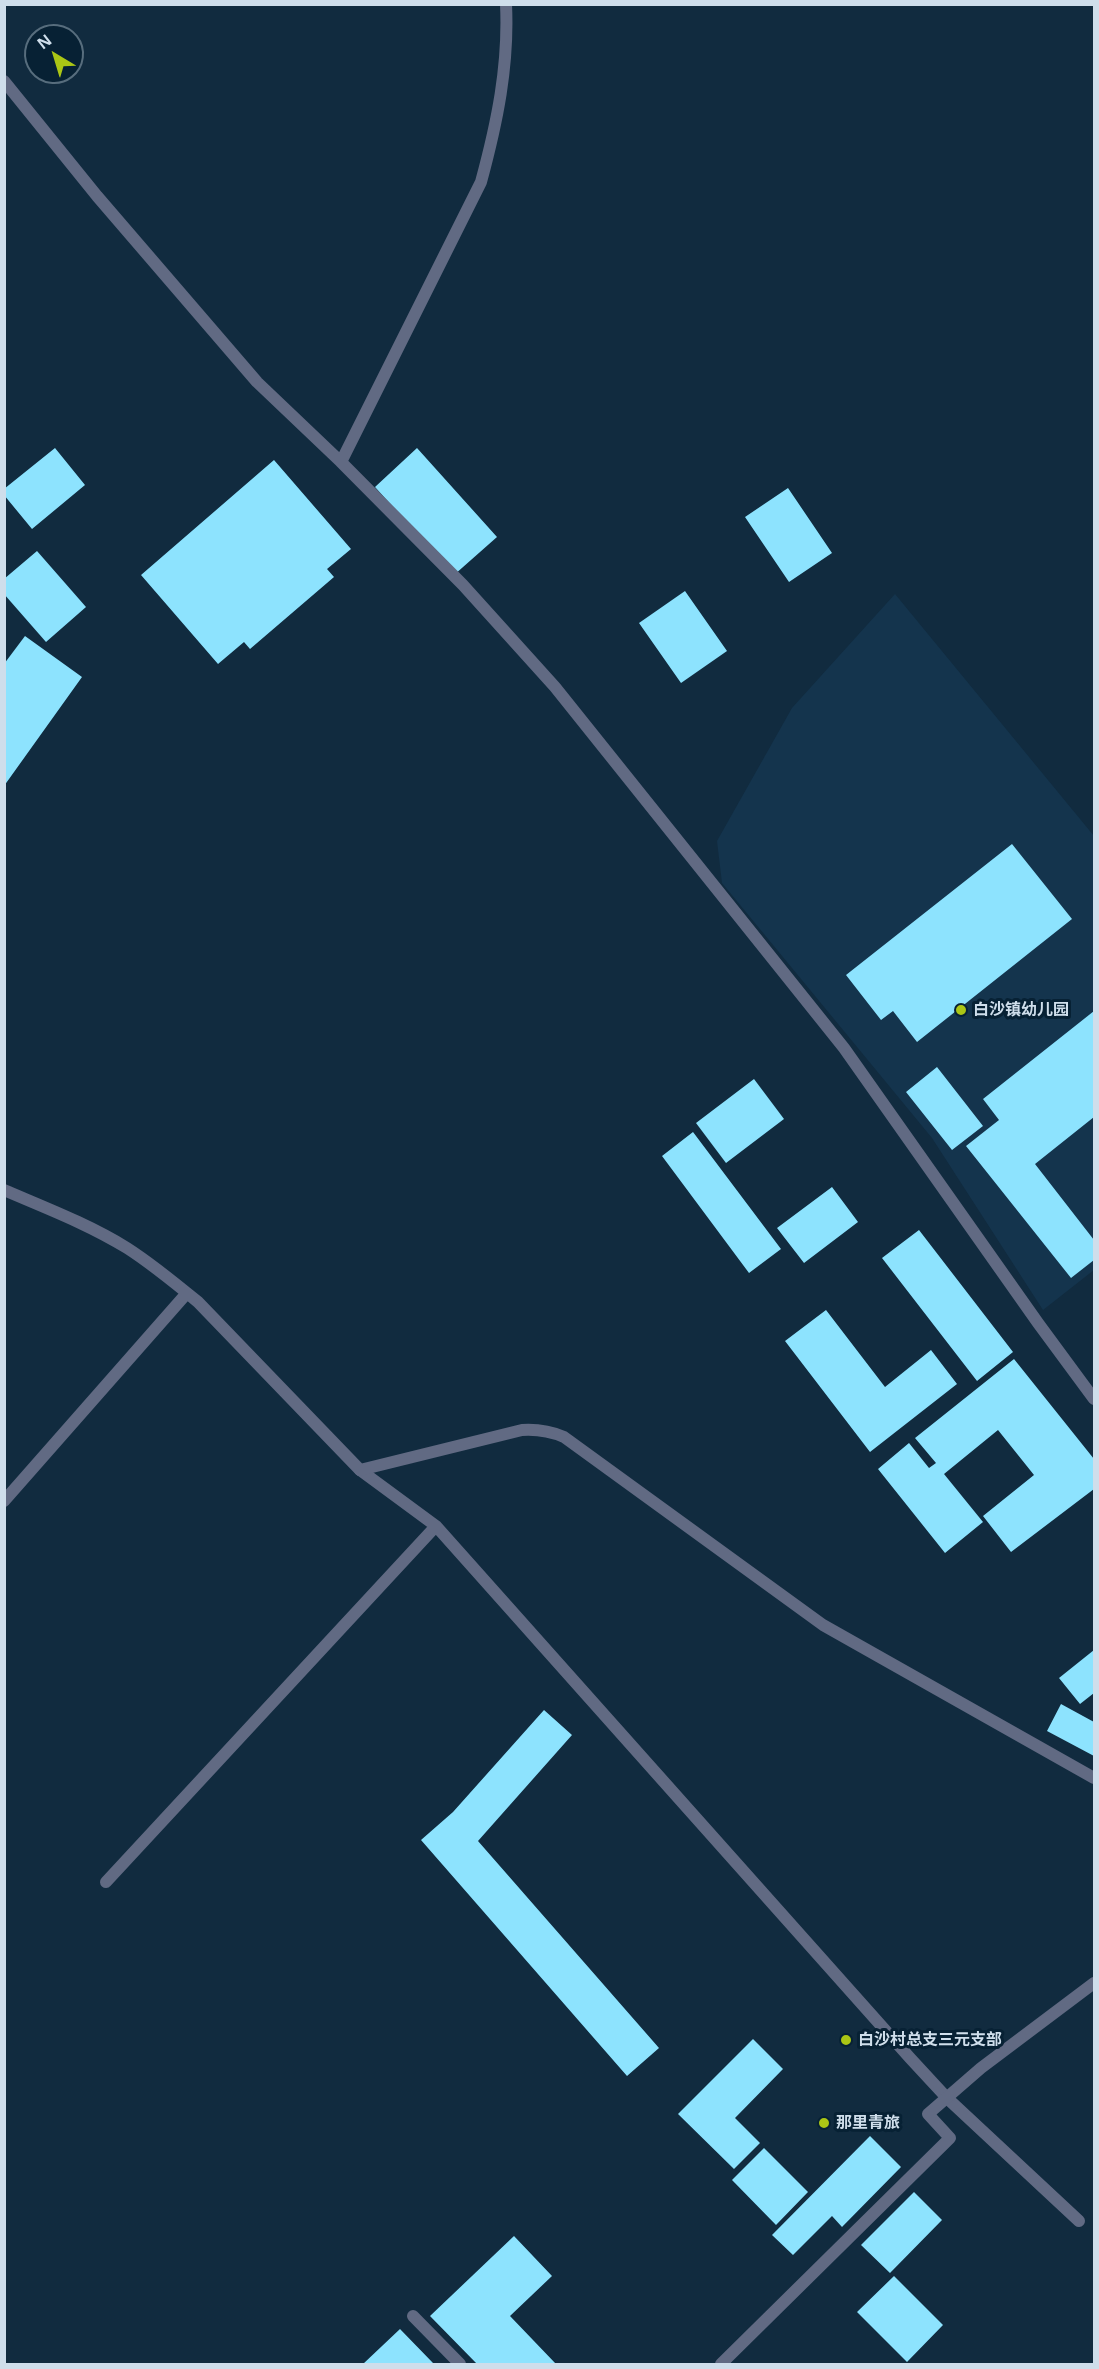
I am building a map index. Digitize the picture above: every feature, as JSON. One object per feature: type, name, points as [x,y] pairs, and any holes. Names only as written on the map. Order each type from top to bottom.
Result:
[{"type":"street","points":[[341,462],[481,182],[494,132],[503,83],[507,34],[506,4]]},
{"type":"street","points":[[4,81],[98,196],[257,382],[341,462],[462,585],[555,687],[844,1048],[1038,1323],[1095,1399]]},
{"type":"street","points":[[4,1190],[80,1222],[128,1248],[187,1293],[360,1470],[436,1526],[947,2098],[1079,2221]]},
{"type":"street","points":[[4,1501],[187,1293]]},
{"type":"street","points":[[360,1470],[522,1430],[551,1431],[564,1437],[823,1625],[1095,1778]]},
{"type":"street","points":[[106,1882],[436,1526]]},
{"type":"street","points":[[721,2364],[950,2138],[928,2114],[981,2068],[1095,1983]]},
{"type":"street","points":[[413,2316],[460,2364]]},
{"type":"shaded area","name":"白沙镇幼儿园","points":[[895,594],[1094,836],[1094,1270],[1043,1310],[932,1138],[722,883],[717,841],[792,708]]},
{"type":"building","points":[[55,448],[85,485],[32,529],[4,495],[4,489]]},
{"type":"building","points":[[417,448],[497,537],[454,575],[375,487]]},
{"type":"building","points":[[274,460],[351,549],[327,569],[334,577],[250,649],[244,642],[218,664],[141,575]]},
{"type":"building","points":[[788,488],[832,553],[789,582],[745,517]]},
{"type":"building","points":[[37,551],[86,607],[46,642],[4,594],[4,579]]},
{"type":"building","points":[[685,591],[727,651],[681,683],[639,623]]},
{"type":"building","points":[[25,636],[82,677],[4,786],[4,664]]},
{"type":"building","points":[[1012,844],[1072,919],[917,1042],[893,1011],[881,1020],[846,975]]},
{"type":"building","points":[[1094,1011],[1094,1117],[1035,1164],[1094,1240],[1094,1260],[1071,1278],[966,1146],[999,1120],[983,1099]]},
{"type":"building","points":[[937,1067],[983,1126],[952,1150],[906,1092]]},
{"type":"building","points":[[754,1079],[784,1119],[726,1163],[696,1123]]},
{"type":"building","points":[[693,1132],[781,1249],[749,1273],[662,1156]]},
{"type":"building","points":[[832,1187],[858,1222],[804,1263],[777,1228]]},
{"type":"building","points":[[919,1230],[1013,1352],[977,1381],[882,1258]]},
{"type":"building","points":[[826,1310],[885,1387],[931,1350],[957,1384],[870,1452],[785,1341]]},
{"type":"building","points":[[1014,1359],[1094,1459],[1094,1489],[1011,1552],[983,1516],[1034,1475],[998,1430],[944,1474],[983,1522],[945,1553],[878,1469],[909,1443],[929,1468],[936,1463],[915,1438]]},
{"type":"building","points":[[1094,1650],[1094,1693],[1080,1704],[1059,1678]]},
{"type":"building","points":[[1061,1704],[1094,1722],[1094,1756],[1047,1731]]},
{"type":"building","points":[[544,1710],[572,1735],[478,1841],[659,2048],[627,2076],[421,1840],[453,1812]]},
{"type":"building","points":[[753,2039],[783,2069],[735,2118],[760,2143],[734,2169],[678,2114]]},
{"type":"building","points":[[870,2136],[901,2167],[842,2227],[832,2216],[793,2255],[772,2235]]},
{"type":"building","points":[[764,2148],[808,2192],[776,2225],[732,2180]]},
{"type":"building","points":[[914,2192],[942,2220],[890,2273],[861,2245]]},
{"type":"building","points":[[514,2236],[552,2276],[510,2316],[556,2364],[477,2364],[430,2316]]},
{"type":"building","points":[[894,2276],[943,2325],[907,2362],[857,2312]]},
{"type":"building","points":[[400,2329],[433,2363],[363,2364]]},
{"type":"place","name":"白沙镇幼儿园","points":[[961,1010]]},
{"type":"place","name":"白沙村总支三元支部","points":[[846,2040]]},
{"type":"place","name":"那里青旅","points":[[824,2123]]}]
